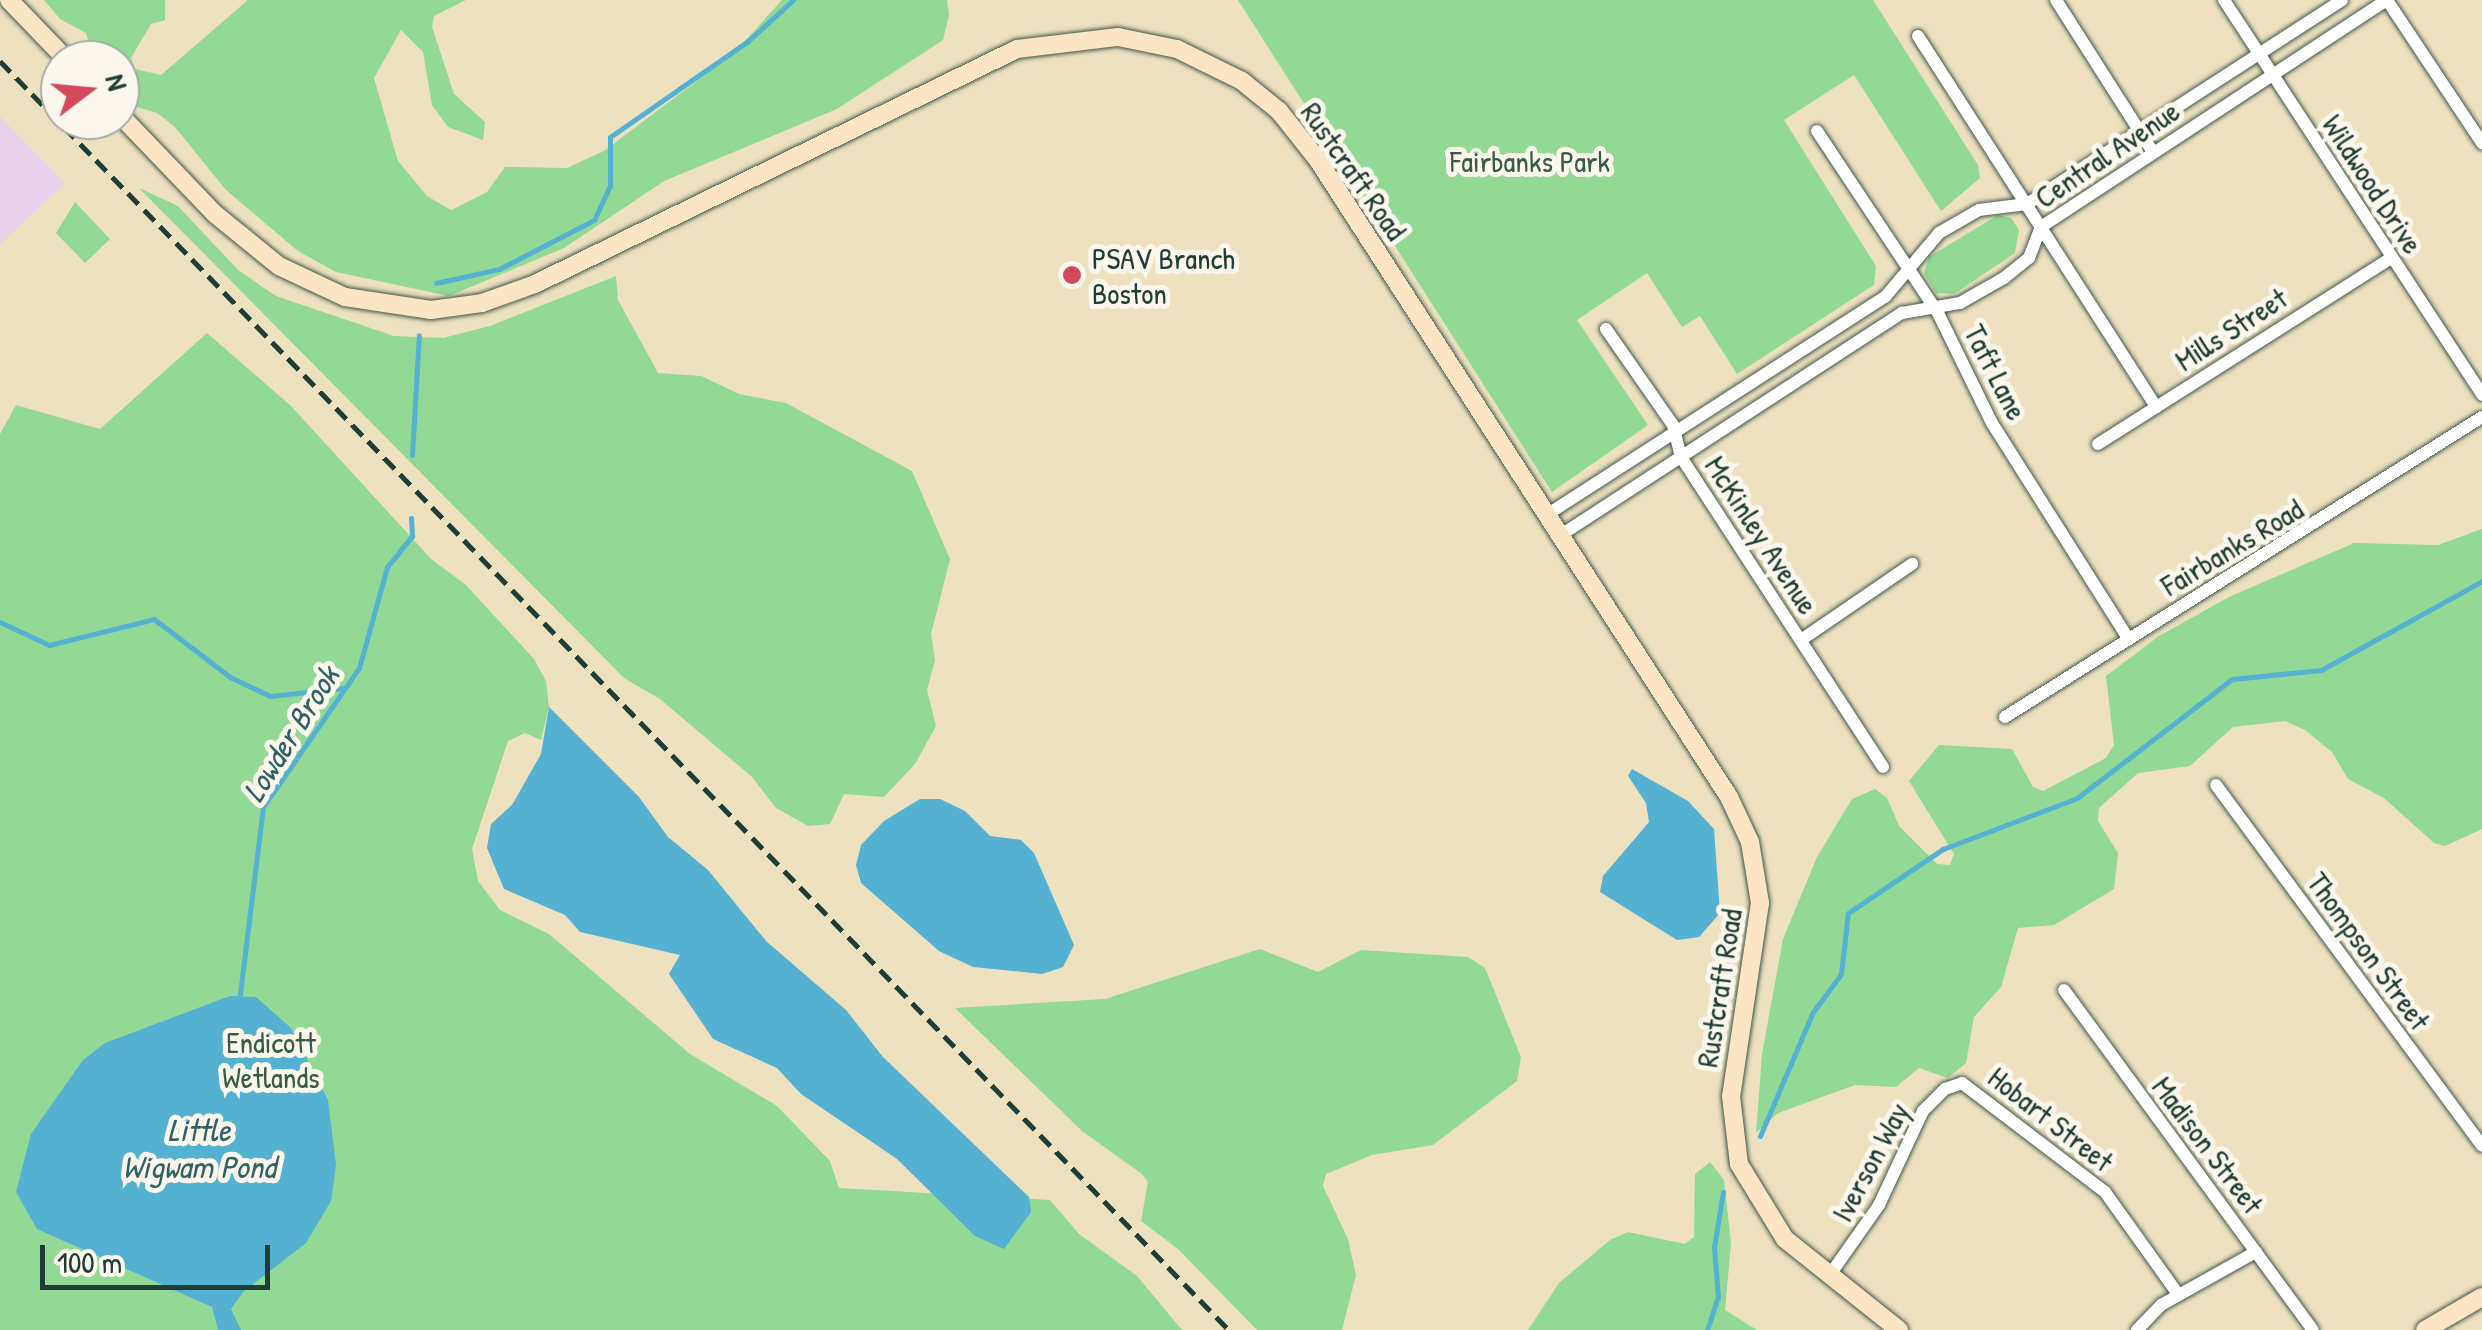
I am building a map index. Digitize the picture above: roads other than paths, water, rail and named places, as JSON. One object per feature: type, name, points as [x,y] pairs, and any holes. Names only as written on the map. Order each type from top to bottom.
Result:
[{"type":"main road","points":[[9,0],[48,40]]},
{"type":"main road","name":"Rustcraft Road","points":[[140,136],[215,214],[278,266],[346,297],[430,310],[482,303],[535,284],[1017,49],[1102,37],[1177,49],[1242,82],[1298,133],[1706,760],[1750,842],[1760,928],[1734,1070],[1733,1144],[1764,1213],[1829,1276],[1899,1330]]},
{"type":"main road","points":[[2424,1330],[2482,1298]]},
{"type":"street","points":[[2056,0],[2152,152]]},
{"type":"street","name":"Wildwood Drive","points":[[2224,0],[2482,395]]},
{"type":"street","name":"Central Avenue","points":[[1548,514],[1885,297],[1923,246],[1970,214],[2027,204],[2342,0]]},
{"type":"street","points":[[2387,0],[2482,144]]},
{"type":"street","name":"Central Avenue","points":[[1562,535],[1902,313],[1960,303],[2016,270],[2029,258],[2041,227],[2387,0]]},
{"type":"street","points":[[1918,36],[2156,407]]},
{"type":"street","name":"Taft Lane","points":[[1816,131],[1934,307],[1992,424],[2128,638]]},
{"type":"street","name":"Mills Street","points":[[2098,444],[2391,258]]},
{"type":"street","name":"McKinley Avenue","points":[[1606,329],[1675,434],[1681,457],[1883,767]]},
{"type":"street","name":"Fairbanks Road","points":[[2005,717],[2482,417]]},
{"type":"street","points":[[1801,640],[1912,564]]},
{"type":"street","name":"Thompson Street","points":[[2216,785],[2482,1146]]},
{"type":"street","name":"Madison Street","points":[[2064,990],[2312,1330]]},
{"type":"street","name":"Iverson Way","points":[[1829,1276],[1879,1205],[1923,1111],[1944,1090],[1962,1083]]},
{"type":"street","name":"Hobart Street","points":[[1962,1083],[2105,1192],[2178,1294]]},
{"type":"street","points":[[2137,1330],[2178,1294],[2256,1252]]},
{"type":"water","points":[[549,707],[639,797],[668,837],[708,870],[766,941],[846,1010],[883,1057],[1029,1197],[1031,1212],[1004,1249],[975,1236],[897,1159],[801,1094],[777,1068],[713,1039],[669,974],[680,955],[580,932],[565,915],[504,889],[487,848],[491,824],[512,805],[541,754]]},
{"type":"water","points":[[1632,769],[1688,801],[1714,829],[1720,913],[1699,937],[1677,940],[1600,892],[1603,876],[1649,822],[1646,803],[1628,776]]},
{"type":"water","points":[[920,799],[940,799],[965,811],[990,836],[1021,840],[1034,853],[1074,945],[1063,967],[1042,974],[973,967],[939,951],[861,883],[856,865],[861,845],[884,821]]},
{"type":"water","name":"Little Wigwam Pond","points":[[230,996],[256,997],[291,1028],[328,1100],[336,1165],[331,1201],[306,1243],[243,1292],[231,1309],[241,1330],[218,1330],[212,1307],[37,1229],[16,1192],[31,1134],[83,1060],[105,1043]]},
{"type":"waterway","points":[[436,283],[499,269],[594,220],[610,185],[610,137],[748,41],[793,0]]},
{"type":"waterway","name":"Lowder Brook","points":[[412,455],[419,335]]},
{"type":"waterway","name":"Lowder Brook","points":[[239,1002],[263,807],[359,668],[387,567],[412,536],[411,518]]},
{"type":"waterway","points":[[1760,1136],[1813,1012],[1841,974],[1848,913],[1943,849],[2077,798],[2232,679],[2321,670],[2482,581]]},
{"type":"waterway","points":[[0,622],[49,645],[154,619],[230,677],[270,696],[344,688]]},
{"type":"waterway","points":[[1707,1330],[1718,1297],[1714,1247],[1723,1192]]},
{"type":"railway","points":[[0,61],[1229,1330]]},
{"type":"place","name":"PSAV Branch Boston","points":[[1072,275]]},
{"type":"park label","name":"Fairbanks Park","points":[[1530,161]]},
{"type":"park label","name":"Endicott Wetlands","points":[[271,1059]]}]
